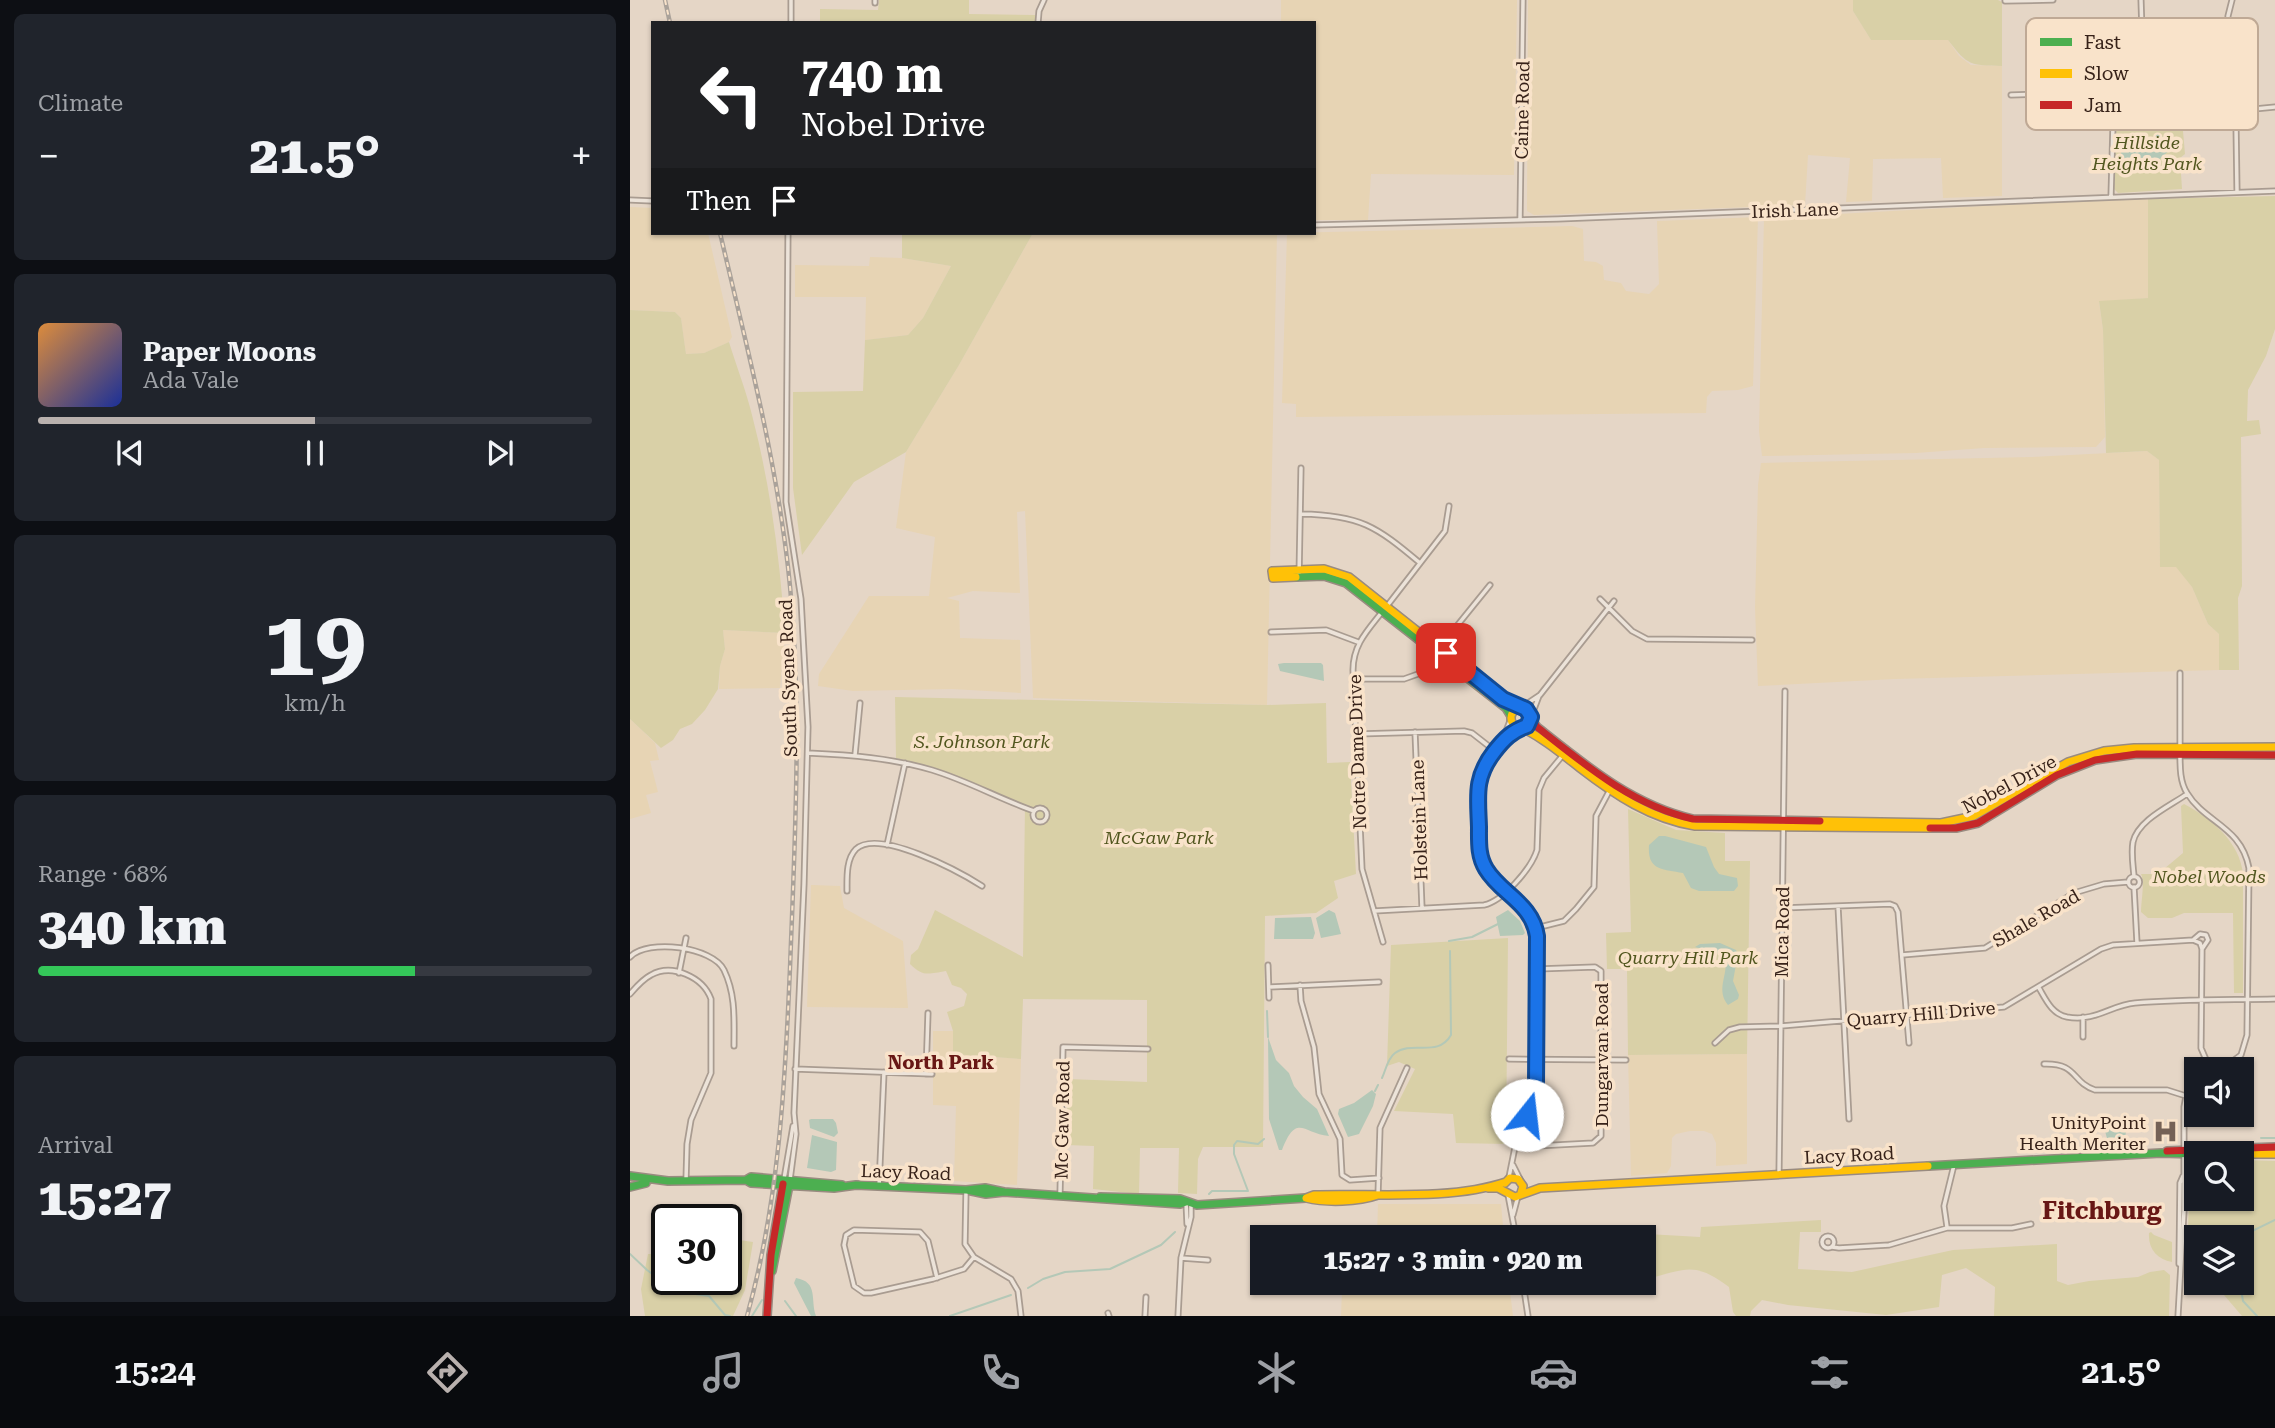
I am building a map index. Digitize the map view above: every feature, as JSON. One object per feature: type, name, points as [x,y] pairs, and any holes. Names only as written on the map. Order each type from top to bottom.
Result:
[{"type":"main road","name":"Nobel Drive","points":[[1299,573],[1335,571],[1468,675],[1506,708],[1513,723],[1539,736],[1611,788],[1664,819],[1689,822],[1956,828],[1987,818],[2057,775],[2089,762],[2137,754],[2275,747]]},
{"type":"main road","name":"Nobel Drive","points":[[1468,675],[1503,699],[1529,711],[1537,727],[1611,788]]},
{"type":"main road","points":[[1511,717],[1515,710],[1521,707]]},
{"type":"main road","points":[[1522,728],[1530,723],[1531,718]]},
{"type":"main road","name":"Nobel Drive","points":[[2180,752],[2275,755]]},
{"type":"main road","name":"Lacy Road","points":[[630,1176],[642,1181],[746,1180],[751,1183],[786,1182],[834,1188],[880,1187],[966,1190],[972,1193],[1180,1199],[1197,1205],[1369,1193],[1459,1192],[1488,1188],[1498,1188],[1507,1194],[1520,1195],[1538,1188],[2275,1147]]},
{"type":"main road","points":[[2254,1154],[2275,1154]]},
{"type":"main road","name":"Lacy Road","points":[[1488,1188],[1516,1178],[1538,1188]]},
{"type":"main road","name":"Lacy Road","points":[[630,1187],[656,1181]]},
{"type":"main road","points":[[1507,1181],[1507,1194]]},
{"type":"main road","name":"South Syene Road","points":[[766,1316],[769,1277],[781,1233],[786,1182]]},
{"type":"main road","points":[[1520,1195],[1522,1182]]},
{"type":"street","points":[[791,0],[791,21]]},
{"type":"street","name":"Caine Road","points":[[1520,220],[1523,0]]},
{"type":"street","points":[[2005,1],[2053,0]]},
{"type":"street","points":[[2141,0],[2142,18]]},
{"type":"street","points":[[2228,18],[2232,0]]},
{"type":"street","points":[[1038,21],[1042,1]]},
{"type":"street","points":[[2011,95],[2026,94]]},
{"type":"street","points":[[2111,196],[2113,130]]},
{"type":"street","points":[[2235,130],[2237,192]]},
{"type":"street","name":"Irish Lane","points":[[1316,225],[1520,220],[2275,191]]},
{"type":"street","points":[[630,200],[651,201]]},
{"type":"street","name":"South Syene Road","points":[[786,1182],[794,1123],[808,753],[804,622],[786,502],[788,235]]},
{"type":"street","points":[[1299,573],[1301,468]]},
{"type":"street","points":[[1271,632],[1326,630],[1358,642],[1446,531],[1449,506]]},
{"type":"street","points":[[1301,514],[1341,516],[1364,522],[1389,537],[1420,563]]},
{"type":"street","points":[[1354,680],[1408,678],[1420,672],[1490,585]]},
{"type":"street","points":[[1600,600],[1632,631],[1647,639],[1752,640]]},
{"type":"street","points":[[1531,718],[1540,695],[1614,601]]},
{"type":"street","name":"Notre Dame Drive","points":[[1358,642],[1354,656],[1354,680],[1362,869],[1383,943]]},
{"type":"street","points":[[2180,673],[2181,779],[2187,794],[2233,836],[2248,863],[2248,1035],[2238,1057]]},
{"type":"street","name":"Mica Road","points":[[1779,1174],[1785,691]]},
{"type":"street","points":[[1521,707],[1540,695]]},
{"type":"street","points":[[855,755],[860,703]]},
{"type":"street","points":[[1500,744],[1511,717]]},
{"type":"street","points":[[1507,1181],[1534,1096],[1537,1059],[1536,928],[1523,906],[1488,872],[1480,850],[1477,789],[1485,764],[1500,744],[1514,731],[1522,728]]},
{"type":"street","points":[[1356,734],[1468,731],[1495,751]]},
{"type":"street","name":"Holstein Lane","points":[[1415,732],[1422,908]]},
{"type":"street","points":[[808,753],[855,755],[905,763],[953,777],[1034,811]]},
{"type":"street","points":[[1374,911],[1483,905],[1497,900],[1531,863],[1535,854],[1539,790],[1544,778],[1563,755]]},
{"type":"street","points":[[887,845],[905,763]]},
{"type":"street","points":[[1536,928],[1564,920],[1594,887],[1596,816],[1611,788]]},
{"type":"street","points":[[2134,887],[2139,883],[2134,876],[2133,845],[2137,832],[2187,794]]},
{"type":"street","points":[[1038,808],[1044,809],[1048,814],[1046,819],[1037,822],[1034,811],[1038,808]]},
{"type":"street","points":[[847,891],[848,865],[855,850],[869,843],[887,845],[943,864],[982,886]]},
{"type":"street","points":[[2134,876],[2128,882],[2134,887],[2137,943]]},
{"type":"street","name":"Shale Road","points":[[1902,955],[1984,948],[2074,893],[2104,884],[2128,882]]},
{"type":"street","points":[[1839,906],[1849,1119]]},
{"type":"street","points":[[1782,908],[1895,906],[1909,1042]]},
{"type":"street","points":[[2193,940],[2200,934],[2206,935],[2208,940],[2202,949],[2201,1048],[2205,1057]]},
{"type":"street","points":[[679,973],[686,938]]},
{"type":"street","name":"Quarry Hill Drive","points":[[1714,1043],[1729,1030],[1740,1027],[1781,1026],[2004,1007],[2101,949],[2113,945],[2193,940],[2200,943],[2202,949]]},
{"type":"street","points":[[630,957],[640,949],[674,946],[719,963],[725,971],[734,1001],[734,1046]]},
{"type":"street","points":[[1268,965],[1269,998]]},
{"type":"street","name":"Dungarvan Road","points":[[1518,1140],[1536,1146],[1597,1141],[1601,1136],[1602,975],[1599,968],[1537,969]]},
{"type":"street","points":[[630,994],[651,974],[663,971],[691,976],[702,983],[709,994],[713,1008],[711,1073],[691,1120],[686,1180]]},
{"type":"street","points":[[1269,987],[1379,982]]},
{"type":"street","points":[[1300,985],[1301,1001],[1314,1047],[1319,1094],[1340,1139],[1342,1175],[1350,1180],[1379,1178]]},
{"type":"street","points":[[2039,988],[2054,1011],[2067,1017],[2102,1015],[2132,1003],[2275,999]]},
{"type":"street","points":[[926,1074],[928,1013]]},
{"type":"street","points":[[2083,1017],[2083,1037]]},
{"type":"street","name":"Mc Gaw Road","points":[[1060,1194],[1063,1046],[1148,1049]]},
{"type":"street","points":[[1509,1059],[1626,1060]]},
{"type":"street","points":[[2044,1064],[2064,1065],[2095,1090],[2168,1090],[2184,1095]]},
{"type":"street","points":[[1378,1195],[1380,1128],[1407,1068]]},
{"type":"street","points":[[795,1069],[932,1074]]},
{"type":"street","points":[[880,1187],[884,1072]]},
{"type":"street","points":[[2178,1316],[2179,1202],[2183,1176],[2184,1107]]},
{"type":"street","points":[[1510,1139],[1518,1140]]},
{"type":"street","points":[[1513,1165],[1522,1182]]},
{"type":"street","points":[[1947,1228],[1944,1206],[1954,1165]]},
{"type":"street","points":[[966,1190],[966,1248],[1011,1279],[1018,1291],[1021,1316]]},
{"type":"street","points":[[1507,1194],[1514,1225]]},
{"type":"street","points":[[1513,1217],[1520,1195]]},
{"type":"street","points":[[1178,1316],[1181,1258],[1188,1203]]},
{"type":"street","points":[[1832,1247],[1889,1245],[1947,1228],[2012,1228],[2031,1224]]},
{"type":"street","points":[[937,1278],[928,1241],[920,1232],[854,1230],[846,1235],[844,1245],[854,1286],[864,1293],[937,1278],[964,1269],[974,1256]]},
{"type":"street","points":[[1181,1258],[1208,1260]]},
{"type":"street","points":[[1525,1295],[1528,1316]]},
{"type":"street","points":[[1145,1316],[1146,1297]]},
{"type":"shaded area","points":[[1281,0],[1517,0],[1514,175],[1371,174],[1368,220],[1316,220],[1316,21],[1281,21]]},
{"type":"shaded area","points":[[1528,0],[1853,0],[1853,11],[1871,40],[1948,40],[1959,56],[1971,65],[2002,66],[2002,196],[1943,198],[1941,158],[1873,159],[1872,201],[1846,202],[1850,158],[1808,155],[1805,205],[1534,215],[1527,211]]},
{"type":"shaded area","points":[[2157,134],[2167,139],[2171,148],[2156,161],[2145,166],[2126,167],[2121,154],[2125,142],[2149,142]]},
{"type":"shaded area","points":[[2148,197],[2148,298],[2099,302],[2103,330],[2105,437],[2096,447],[1762,456],[1759,431],[1764,218]]},
{"type":"shaded area","points":[[630,207],[651,208],[651,235],[708,235],[732,337],[729,342],[704,353],[686,354],[681,318],[675,312],[630,310]]},
{"type":"shaded area","points":[[1758,217],[1753,386],[1738,390],[1712,391],[1707,397],[1706,413],[1296,417],[1296,404],[1282,403],[1287,235],[1572,226],[1583,229],[1584,261],[1603,266],[1604,280],[1621,283],[1626,291],[1649,294],[1659,284],[1657,221]]},
{"type":"shaded area","points":[[1032,235],[1277,235],[1267,705],[1033,698],[1025,511],[1017,512],[1020,593],[973,591],[947,598],[959,601],[960,638],[1020,640],[1021,693],[952,689],[853,691],[818,686],[819,674],[869,596],[929,596],[935,537],[896,528],[906,452],[959,365]]},
{"type":"shaded area","points":[[870,257],[902,258],[951,266],[923,318],[908,335],[865,340],[866,297],[795,297],[795,265],[869,266]]},
{"type":"shaded area","points":[[2147,451],[2159,460],[2160,567],[2176,566],[2192,587],[2208,624],[2219,634],[2219,670],[1895,679],[1758,686],[1755,608],[1761,463],[2032,457]]},
{"type":"shaded area","points":[[723,630],[785,633],[780,688],[719,689],[720,666],[725,649]]},
{"type":"shaded area","points":[[1321,663],[1324,681],[1280,671],[1278,664]]},
{"type":"shaded area","points":[[630,719],[655,743],[659,760],[650,761],[658,792],[646,795],[651,813],[630,819]]},
{"type":"shaded area","points":[[1659,836],[1706,847],[1719,874],[1737,878],[1738,886],[1734,891],[1699,891],[1691,888],[1683,873],[1658,867],[1651,860],[1649,845]]},
{"type":"shaded area","points":[[811,885],[840,886],[844,908],[903,941],[908,1008],[807,1007]]},
{"type":"shaded area","points":[[1329,910],[1335,913],[1341,934],[1321,938],[1316,918]]},
{"type":"shaded area","points":[[1508,910],[1520,921],[1525,933],[1523,935],[1500,936],[1496,917]]},
{"type":"shaded area","points":[[1311,917],[1315,933],[1313,939],[1274,939],[1275,918]]},
{"type":"shaded area","points":[[1720,943],[1736,950],[1738,954],[1733,981],[1739,995],[1738,999],[1728,1005],[1722,988],[1725,957],[1695,947],[1700,944]]},
{"type":"shaded area","points":[[933,1031],[953,1031],[954,1054],[1021,1059],[1017,1185],[954,1181],[956,1106],[933,1105]]},
{"type":"shaded area","points":[[1268,1037],[1276,1060],[1289,1073],[1294,1086],[1303,1097],[1317,1109],[1329,1136],[1297,1128],[1287,1138],[1282,1150],[1279,1150],[1269,1119]]},
{"type":"shaded area","points":[[1747,1054],[1747,1164],[1716,1166],[1716,1143],[1712,1134],[1690,1131],[1676,1134],[1672,1138],[1671,1166],[1667,1173],[1631,1176],[1628,1055]]},
{"type":"shaded area","points":[[1372,1090],[1376,1094],[1373,1106],[1359,1134],[1348,1137],[1338,1114],[1339,1109],[1354,1103]]},
{"type":"shaded area","points":[[811,1119],[833,1119],[838,1133],[834,1137],[810,1128]]},
{"type":"shaded area","points":[[2124,1122],[2127,1127],[2124,1142],[2108,1142],[2105,1131],[2109,1123]]},
{"type":"shaded area","points":[[812,1135],[837,1142],[836,1170],[831,1172],[807,1168]]},
{"type":"shaded area","points":[[1378,1204],[1501,1204],[1503,1225],[1377,1225]]},
{"type":"shaded area","points":[[796,1278],[808,1283],[811,1288],[816,1316],[811,1316],[794,1283]]},
{"type":"shaded area","points":[[1342,1295],[1510,1295],[1513,1316],[1341,1316]]},
{"type":"green space","points":[[879,0],[969,0],[969,14],[1035,15],[1036,21],[820,21],[820,9],[878,10]]},
{"type":"green space","points":[[1853,0],[1998,0],[2002,2],[2002,66],[1970,62],[1960,55],[1948,40],[1871,40],[1853,11]]},
{"type":"green space","name":"Hillside Heights Park","points":[[2115,131],[2183,131],[2185,154],[2180,158],[2182,189],[2118,193],[2114,189]]},
{"type":"green space","points":[[2275,196],[2275,329],[2266,356],[2248,390],[2247,421],[2259,420],[2261,434],[2241,437],[2242,586],[2238,598],[2239,670],[2219,670],[2219,634],[2208,624],[2192,587],[2176,567],[2160,567],[2159,460],[2147,451],[2106,453],[2103,330],[2099,301],[2148,298],[2148,199]]},
{"type":"green space","points":[[902,235],[1032,235],[959,365],[906,452],[854,482],[802,555],[793,488],[793,392],[863,391],[865,340],[908,335],[923,318],[951,266],[902,258]]},
{"type":"green space","points":[[630,310],[675,312],[681,318],[686,354],[704,353],[729,342],[751,409],[765,472],[785,633],[723,630],[725,649],[718,689],[692,724],[680,729],[673,740],[661,748],[630,719]]},
{"type":"green space","name":"McGaw Park","points":[[895,697],[1267,705],[1326,703],[1327,763],[1350,762],[1356,874],[1334,881],[1338,898],[1316,913],[1265,916],[1263,1147],[1203,1147],[1198,1159],[1197,1194],[1178,1193],[1179,1148],[1140,1148],[1139,1194],[1093,1189],[1094,1146],[1066,1145],[1068,1079],[1147,1082],[1147,1000],[1023,999],[1021,1059],[953,1054],[953,1031],[947,1012],[964,1006],[967,994],[952,985],[946,971],[930,974],[919,971],[910,964],[911,955],[918,949],[935,910],[1023,957],[1025,805],[955,775],[896,758]]},
{"type":"green space","name":"Nobel Woods","points":[[2184,804],[2204,816],[2222,832],[2241,862],[2243,993],[2234,993],[2233,913],[2184,913],[2172,918],[2148,918],[2141,912],[2141,874],[2158,874],[2183,853],[2181,806]]},
{"type":"green space","name":"Quarry Hill Park","points":[[1628,809],[1676,830],[1725,833],[1725,861],[1750,861],[1747,1054],[1628,1055],[1627,969],[1607,969],[1606,933],[1631,932]]},
{"type":"green space","points":[[1508,938],[1506,1144],[1456,1143],[1453,1114],[1394,1111],[1415,1069],[1399,1062],[1387,1066],[1391,945]]},
{"type":"green space","points":[[2254,1160],[2275,1161],[2275,1316],[2242,1316],[2224,1295],[2254,1295],[2254,1225],[2188,1225],[2189,1211],[2254,1211]]},
{"type":"green space","points":[[1821,1220],[1821,1232],[1800,1232],[1798,1269],[1852,1272],[1953,1250],[2057,1244],[2057,1281],[2068,1285],[2138,1277],[2164,1270],[2170,1275],[2169,1316],[1994,1316],[1995,1287],[1966,1268],[1942,1275],[1939,1307],[1886,1315],[1762,1300],[1751,1311],[1750,1316],[1736,1316],[1729,1287],[1706,1273],[1688,1270],[1656,1277],[1656,1234],[1700,1237],[1701,1227]]},
{"type":"green space","points":[[2151,1232],[2172,1242],[2172,1262],[2154,1252],[2149,1239]]},
{"type":"green space","points":[[742,1240],[753,1242],[745,1290],[733,1316],[645,1316],[641,1289],[648,1254],[651,1254],[651,1295],[742,1295]]},
{"type":"waterway","points":[[1449,941],[1472,937],[1498,924]]},
{"type":"waterway","points":[[1382,1078],[1388,1061],[1395,1053],[1402,1049],[1439,1046],[1451,1035],[1450,951]]},
{"type":"waterway","points":[[1267,1011],[1268,1037]]},
{"type":"waterway","points":[[1375,1091],[1378,1085]]},
{"type":"waterway","points":[[2261,1138],[2275,1138]]},
{"type":"waterway","points":[[1209,1194],[1212,1191],[1248,1191],[1234,1154],[1234,1145],[1237,1141],[1258,1144],[1264,1139]]},
{"type":"waterway","points":[[2254,1230],[2275,1220]]},
{"type":"waterway","points":[[1028,1288],[1043,1279],[1065,1272],[1110,1269],[1161,1245],[1175,1232]]},
{"type":"waterway","points":[[630,1254],[675,1291],[709,1296],[725,1315],[730,1316]]},
{"type":"waterway","points":[[950,1316],[1011,1295]]},
{"type":"waterway","points":[[2242,1295],[2243,1301],[2257,1316]]},
{"type":"waterway","points":[[752,1316],[762,1300]]},
{"type":"waterway","points":[[785,1301],[796,1316]]},
{"type":"railway","points":[[665,0],[670,21]]},
{"type":"railway","points":[[720,235],[776,483],[793,617],[797,717],[796,817],[783,1099],[767,1230],[747,1316]]},
{"type":"traffic: fast","points":[[1296,577],[1324,576],[1346,583],[1506,708],[1511,716]]},
{"type":"traffic: fast","points":[[1928,1166],[2184,1154]]},
{"type":"traffic: fast","points":[[630,1176],[668,1181],[746,1180],[751,1177],[842,1185]]},
{"type":"traffic: fast","points":[[746,1180],[751,1183],[834,1188],[856,1185],[966,1190],[985,1188],[1004,1192]]},
{"type":"traffic: fast","points":[[630,1187],[646,1183]]},
{"type":"traffic: fast","points":[[772,1271],[789,1185]]},
{"type":"traffic: fast","points":[[967,1190],[986,1194],[1004,1192],[1180,1204],[1186,1202]]},
{"type":"traffic: fast","points":[[1100,1197],[1180,1199],[1197,1205],[1306,1198]]},
{"type":"traffic: slow","points":[[1296,577],[1273,578],[1272,571],[1324,569],[1349,577],[1503,699],[1520,708]]},
{"type":"traffic: slow","points":[[1521,708],[1528,711],[1531,718],[1528,725],[1521,728],[1514,725],[1511,718],[1514,711],[1521,708]]},
{"type":"traffic: slow","points":[[1522,728],[1545,741],[1620,796],[1649,812],[1679,823],[1695,826],[1930,828]]},
{"type":"traffic: slow","points":[[1820,821],[1941,823],[1974,816],[2068,762],[2104,751],[2134,748],[2275,747]]},
{"type":"traffic: slow","points":[[2254,1154],[2275,1154]]},
{"type":"traffic: slow","points":[[1488,1188],[1498,1188],[1515,1197],[1540,1188],[1928,1166]]},
{"type":"traffic: slow","points":[[1505,1183],[1510,1178],[1518,1179],[1523,1186],[1521,1193]]},
{"type":"traffic: slow","points":[[1378,1195],[1361,1199],[1342,1201],[1306,1198],[1314,1195],[1436,1194],[1484,1188],[1506,1182]]},
{"type":"traffic: jam","points":[[1531,718],[1537,727],[1610,782],[1671,813],[1693,819],[1820,821]]},
{"type":"traffic: jam","points":[[1930,828],[1956,828],[1978,823],[2057,775],[2095,760],[2137,754],[2275,755]]},
{"type":"traffic: jam","points":[[2167,1151],[2275,1147]]},
{"type":"traffic: jam","points":[[767,1316],[771,1255],[783,1184]]},
{"type":"place","name":"UnityPoint Health Meriter","points":[[2166,1132]]},
{"type":"district","name":"North Park","points":[[941,1062]]},
{"type":"district","name":"Fitchburg","points":[[2102,1211]]},
{"type":"route","points":[[1446,653],[1503,699],[1531,714],[1530,723],[1514,731],[1485,764],[1477,789],[1480,857],[1490,875],[1527,912],[1534,923],[1537,936],[1536,1085],[1527,1115]]},
{"type":"park label","name":"S. Johnson Park","points":[[982,741]]}]
